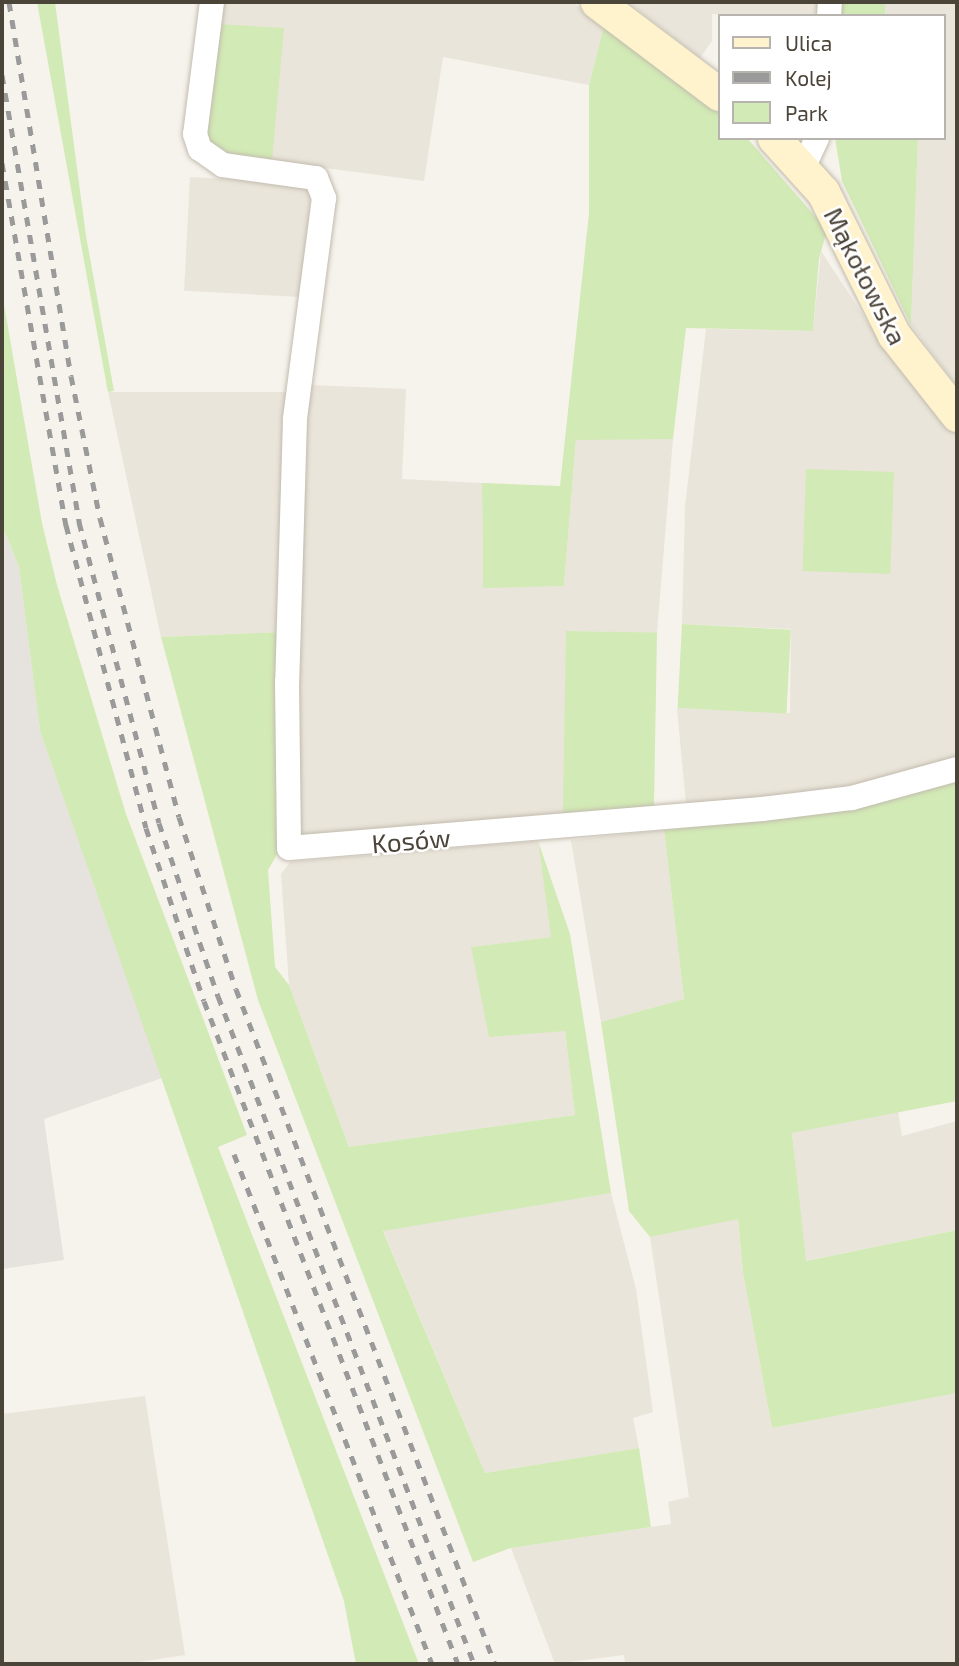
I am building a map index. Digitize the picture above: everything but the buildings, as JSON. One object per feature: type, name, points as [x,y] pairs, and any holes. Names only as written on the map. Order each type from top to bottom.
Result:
[{"type":"street","name":"Kosów","points":[[212,2],[196,121],[200,149],[223,165],[303,173],[322,186],[320,250],[295,419],[287,668],[289,848],[762,809],[852,798],[957,769]]},
{"type":"street","points":[[597,2],[718,93]]},
{"type":"street","name":"Mąkołowska","points":[[779,140],[811,152],[823,192],[894,335],[957,415]]},
{"type":"shaded area","points":[[220,2],[572,2],[604,26],[589,85],[443,57],[424,181],[272,161],[217,24]]},
{"type":"shaded area","points":[[628,2],[820,2],[819,14],[712,14],[712,41],[700,58]]},
{"type":"shaded area","points":[[885,2],[957,2],[957,386],[911,325],[918,140],[945,140],[945,14],[884,14]]},
{"type":"shaded area","points":[[190,177],[311,183],[305,297],[184,291]]},
{"type":"shaded area","points":[[821,251],[891,358],[957,432],[957,756],[857,788],[686,805],[677,708],[790,713],[791,629],[682,624],[685,506],[706,329],[813,331]]},
{"type":"shaded area","points":[[312,385],[406,389],[402,479],[482,483],[483,587],[564,586],[576,439],[673,439],[657,633],[566,631],[577,816],[299,836],[293,691],[303,399]]},
{"type":"shaded area","points":[[108,392],[292,392],[281,632],[161,637]]},
{"type":"shaded area","points":[[2,525],[19,567],[40,731],[162,1078],[44,1119],[64,1260],[2,1269]]},
{"type":"shaded area","points":[[664,830],[684,999],[601,1022],[571,840]]},
{"type":"shaded area","points":[[538,841],[552,937],[472,947],[565,1031],[575,1115],[349,1147],[289,985],[281,874],[290,862]]},
{"type":"shaded area","points":[[898,1111],[902,1136],[957,1121],[957,1230],[805,1261],[792,1133]]},
{"type":"shaded area","points":[[611,1193],[636,1289],[653,1412],[633,1418],[639,1448],[485,1473],[383,1230]]},
{"type":"shaded area","points":[[738,1218],[743,1273],[772,1428],[957,1393],[957,1664],[625,1664],[624,1655],[555,1664],[511,1548],[671,1524],[668,1502],[689,1497],[650,1237]]},
{"type":"shaded area","points":[[145,1396],[185,1655],[126,1664],[2,1664],[2,1414]]},
{"type":"green space","points":[[37,2],[55,2],[86,236],[114,391],[108,392],[107,387]]},
{"type":"green space","points":[[839,2],[885,2],[885,14],[839,14]]},
{"type":"green space","points":[[217,24],[284,28],[272,161],[225,159],[204,142]]},
{"type":"green space","points":[[604,26],[718,111],[718,140],[749,140],[827,230],[819,259],[813,331],[686,328],[673,439],[576,440],[564,586],[483,588],[482,483],[560,486],[589,213],[589,85]]},
{"type":"green space","points":[[835,140],[918,140],[911,325],[842,181]]},
{"type":"green space","points":[[2,293],[42,523],[57,585],[126,814],[247,1135],[218,1147],[419,1664],[356,1664],[344,1601],[40,731],[19,567],[2,525]]},
{"type":"green space","points":[[806,469],[894,472],[890,574],[802,571]]},
{"type":"green space","points":[[682,624],[791,630],[786,714],[678,708]]},
{"type":"green space","points":[[566,631],[657,633],[654,818],[563,816]]},
{"type":"green space","points":[[281,632],[282,846],[268,870],[275,967],[289,985],[349,1147],[575,1115],[565,1031],[489,1037],[471,947],[551,937],[538,841],[570,934],[611,1193],[383,1231],[485,1473],[639,1448],[651,1527],[511,1548],[473,1562],[258,1000],[161,637]]},
{"type":"green space","points":[[957,781],[957,1101],[792,1133],[806,1261],[957,1230],[957,1393],[772,1428],[743,1273],[738,1219],[650,1237],[629,1211],[601,1022],[684,999],[664,830],[815,814]]},
{"type":"railway","points":[[9,2],[71,376],[100,518],[179,817],[236,989],[495,1664]]},
{"type":"railway","points":[[2,75],[79,522],[159,823],[218,996],[474,1664]]},
{"type":"railway","points":[[2,163],[66,525],[146,828],[204,1001],[458,1664]]},
{"type":"railway","points":[[234,1154],[432,1664]]}]
